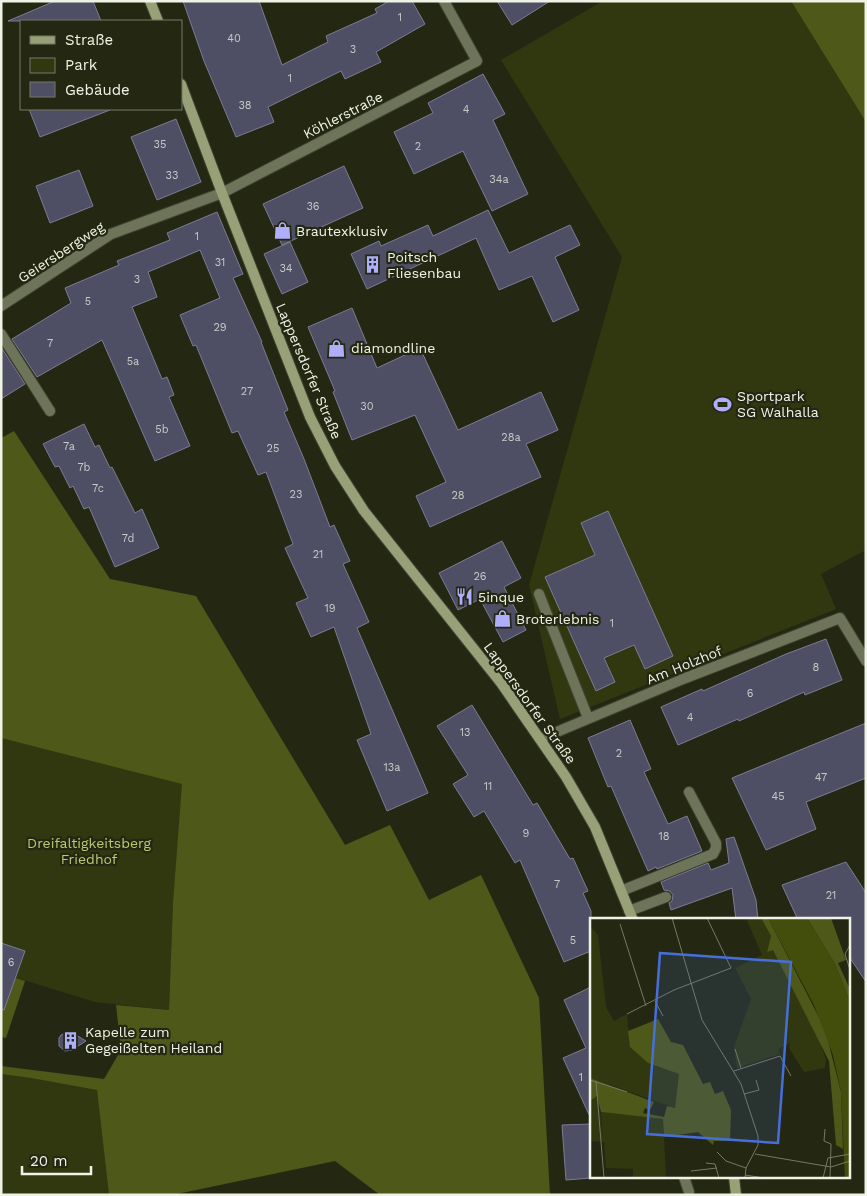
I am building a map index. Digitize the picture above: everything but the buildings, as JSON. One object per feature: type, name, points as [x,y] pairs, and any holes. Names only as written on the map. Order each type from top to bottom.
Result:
[{"type":"street","points":[[150,1],[158,20]]},
{"type":"street","name":"Köhlerstraße","points":[[222,193],[477,61],[444,1]]},
{"type":"street","name":"Lappersdorfer Straße","points":[[182,87],[310,416],[335,466],[364,511],[498,678],[566,776],[595,826],[631,916]]},
{"type":"street","name":"Geiersbergweg","points":[[1,306],[111,234],[222,193]]},
{"type":"street","points":[[1,334],[50,411]]},
{"type":"street","points":[[539,594],[588,718]]},
{"type":"street","name":"Am Holzhof","points":[[540,739],[588,718],[840,618],[866,661]]},
{"type":"street","points":[[621,891],[713,854],[716,843],[689,792]]},
{"type":"street","points":[[631,916],[666,897]]},
{"type":"street","points":[[684,1178],[689,1192]]},
{"type":"street","points":[[734,1178],[736,1195]]},
{"type":"green space","name":"Sportpark SG Walhalla","points":[[603,1],[791,1],[866,122],[866,550],[821,574],[836,609],[560,719],[529,585],[622,257],[501,60]]},
{"type":"green space","points":[[791,1],[866,1],[866,122]]},
{"type":"green space","points":[[14,431],[110,579],[196,596],[345,845],[390,825],[429,900],[481,875],[539,998],[550,1195],[380,1195],[335,1161],[172,1195],[109,1195],[97,1090],[1,1074],[1,1066],[104,1079],[121,1050],[116,1005],[169,1010],[173,902],[182,784],[1,738],[1,438]]},
{"type":"green space","name":"Dreifaltigkeitsberg Friedhof","points":[[1,738],[183,783],[173,902],[169,1010],[95,1002],[1,973]]},
{"type":"green space","points":[[1,973],[25,981],[6,1038],[1,1037]]},
{"type":"green space","points":[[1,1074],[97,1089],[109,1195],[1,1195]]},
{"type":"place","name":"Brautexklusiv","points":[[282,231]]},
{"type":"place","name":"Poitsch Fliesenbau","points":[[373,265]]},
{"type":"place","name":"diamondline","points":[[337,348]]},
{"type":"place","name":"Sportpark SG Walhalla","points":[[723,404]]},
{"type":"place","name":"5inque","points":[[464,597]]},
{"type":"place","name":"Broterlebnis","points":[[502,619]]},
{"type":"place","name":"Kapelle zum Gegeißelten Heiland","points":[[71,1040]]}]
